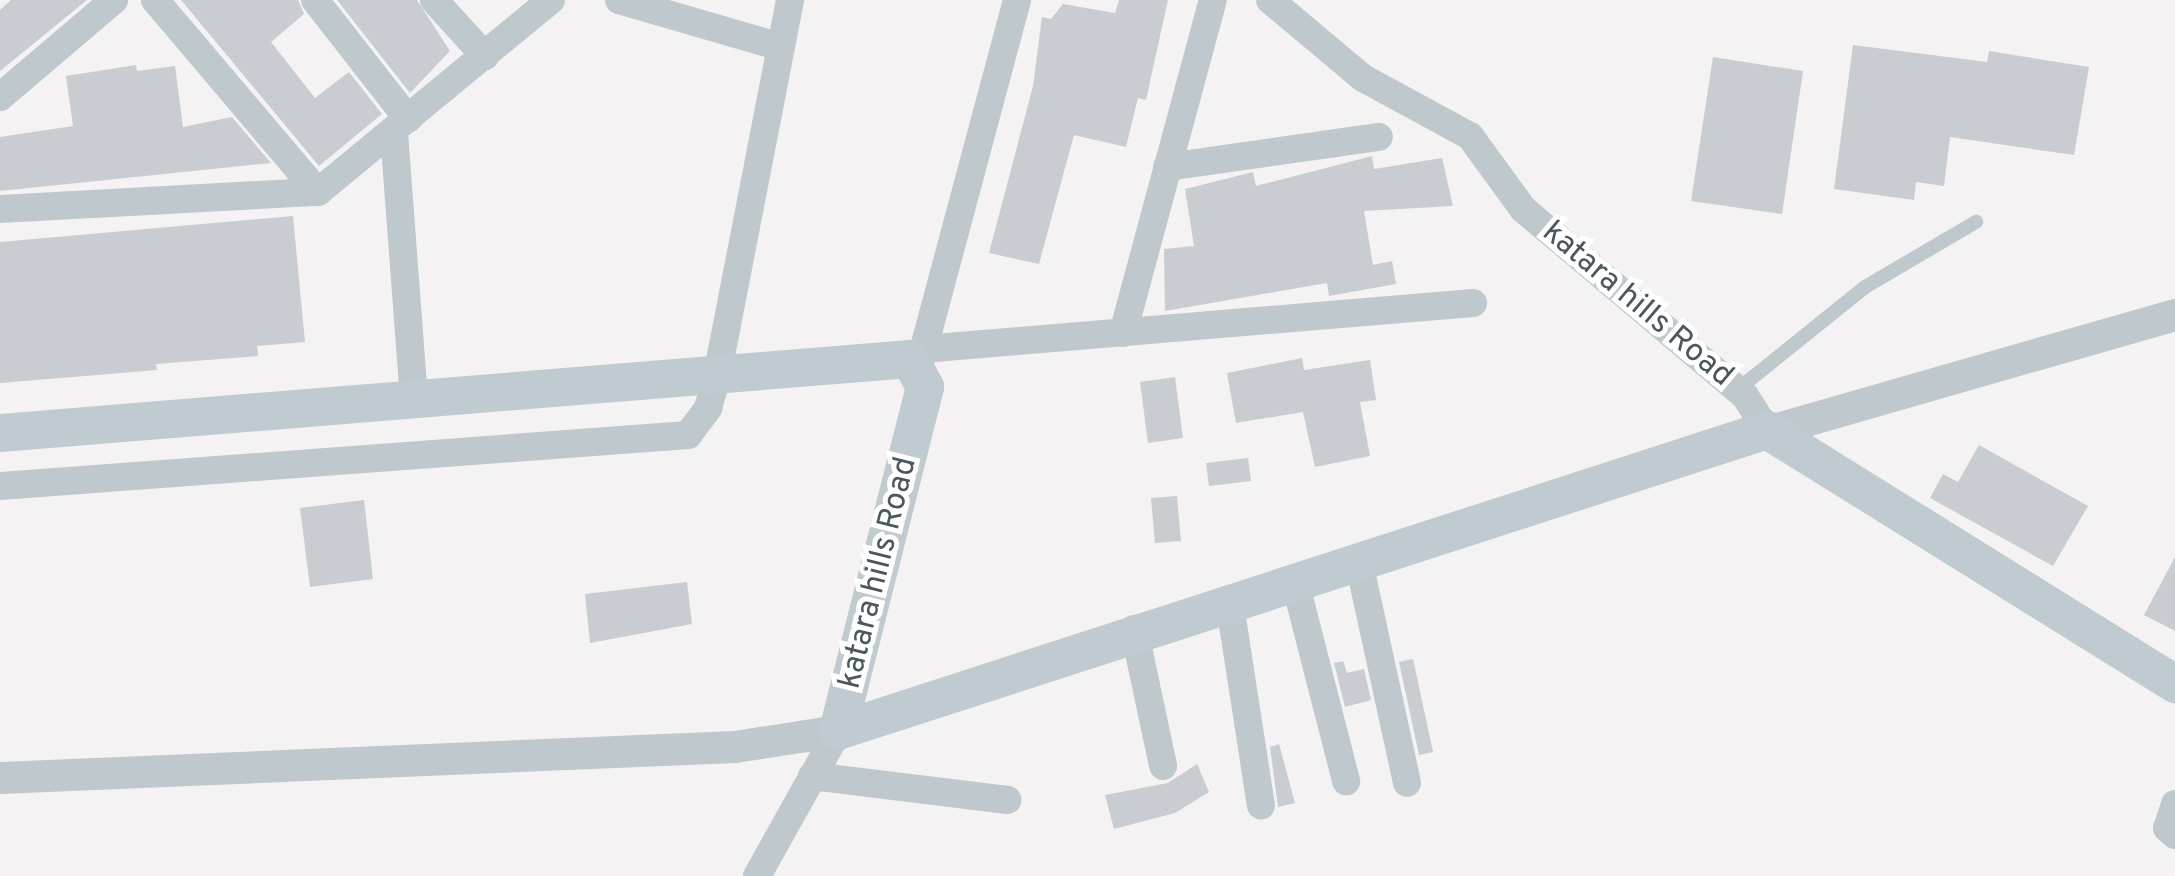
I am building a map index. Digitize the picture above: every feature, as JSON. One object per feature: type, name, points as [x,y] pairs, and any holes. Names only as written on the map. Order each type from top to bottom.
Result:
[{"type":"main road","points":[[0,433],[414,396],[718,376],[898,355],[921,358]]},
{"type":"main road","name":"katara hills Road","points":[[838,731],[925,387],[921,358]]},
{"type":"main road","name":"katara hills Road","points":[[838,731],[1358,558],[1756,411],[2175,684]]},
{"type":"street","points":[[0,97],[114,0]]},
{"type":"street","points":[[155,0],[318,192]]},
{"type":"street","points":[[315,0],[401,126],[414,396]]},
{"type":"street","points":[[434,0],[484,56]]},
{"type":"street","points":[[0,209],[318,192],[551,0]]},
{"type":"street","points":[[619,0],[776,46]]},
{"type":"street","points":[[0,486],[688,435],[718,376],[776,46],[790,0]]},
{"type":"street","points":[[1017,0],[921,358],[1123,333],[1473,304]]},
{"type":"street","points":[[1123,333],[1214,0]]},
{"type":"street","name":"katara hills Road","points":[[1270,0],[1363,78],[1470,136],[1523,210],[1756,411]]},
{"type":"street","points":[[1167,167],[1379,136]]},
{"type":"street","points":[[1756,411],[2175,314]]},
{"type":"street","points":[[1358,558],[1407,783]]},
{"type":"street","points":[[1294,578],[1346,781]]},
{"type":"street","points":[[1229,599],[1261,806]]},
{"type":"street","points":[[1134,630],[1162,766]]},
{"type":"street","points":[[757,876],[838,731]]},
{"type":"street","points":[[0,778],[735,747],[838,731]]},
{"type":"street","points":[[812,776],[1008,800]]},
{"type":"street","points":[[2175,804],[2167,828],[2175,835]]},
{"type":"lane","points":[[1756,411],[1865,287],[1976,222]]},
{"type":"building","points":[[11,0],[87,0],[0,71],[0,10]]},
{"type":"building","points":[[181,0],[298,0],[304,14],[271,42],[315,98],[349,72],[382,114],[319,166]]},
{"type":"building","points":[[337,0],[417,0],[450,51],[410,93]]},
{"type":"building","points":[[1119,0],[1168,0],[1146,100],[1138,98],[1126,147],[1074,135],[1039,264],[989,253],[1033,86],[1042,17],[1051,19],[1063,4],[1115,13]]},
{"type":"building","points":[[1853,45],[1987,62],[1989,51],[2089,67],[2074,155],[1950,137],[1944,186],[1916,182],[1914,200],[1834,189]]},
{"type":"building","points":[[1713,57],[1803,71],[1782,214],[1691,201]]},
{"type":"building","points":[[136,65],[137,71],[175,66],[183,127],[232,117],[271,163],[0,191],[0,137],[73,126],[66,76]]},
{"type":"building","points":[[1372,156],[1374,169],[1442,158],[1453,206],[1364,211],[1373,265],[1392,261],[1396,284],[1329,296],[1327,283],[1165,311],[1164,249],[1194,246],[1185,189],[1253,172],[1256,186]]},
{"type":"building","points":[[293,216],[305,342],[257,346],[258,356],[156,364],[157,370],[0,383],[0,242]]},
{"type":"building","points":[[1302,358],[1304,370],[1370,360],[1376,400],[1360,402],[1370,456],[1315,467],[1303,412],[1236,423],[1227,373]]},
{"type":"building","points":[[1175,377],[1183,438],[1148,443],[1140,382]]},
{"type":"building","points":[[1979,445],[2088,506],[2053,566],[1930,498],[1943,474],[1958,482]]},
{"type":"building","points":[[1248,458],[1251,481],[1209,486],[1206,463]]},
{"type":"building","points":[[1177,496],[1181,541],[1155,543],[1151,498]]},
{"type":"building","points":[[364,500],[373,579],[310,587],[300,508]]},
{"type":"building","points":[[2175,557],[2175,631],[2144,615]]},
{"type":"building","points":[[687,582],[692,624],[590,643],[585,594]]},
{"type":"building","points":[[1413,659],[1433,752],[1419,755],[1399,662]]},
{"type":"building","points":[[1343,661],[1347,673],[1364,669],[1371,700],[1345,707],[1334,663]]},
{"type":"building","points":[[1279,744],[1295,803],[1278,807],[1270,747]]},
{"type":"building","points":[[1197,764],[1209,792],[1175,813],[1114,829],[1105,795],[1168,783]]}]
